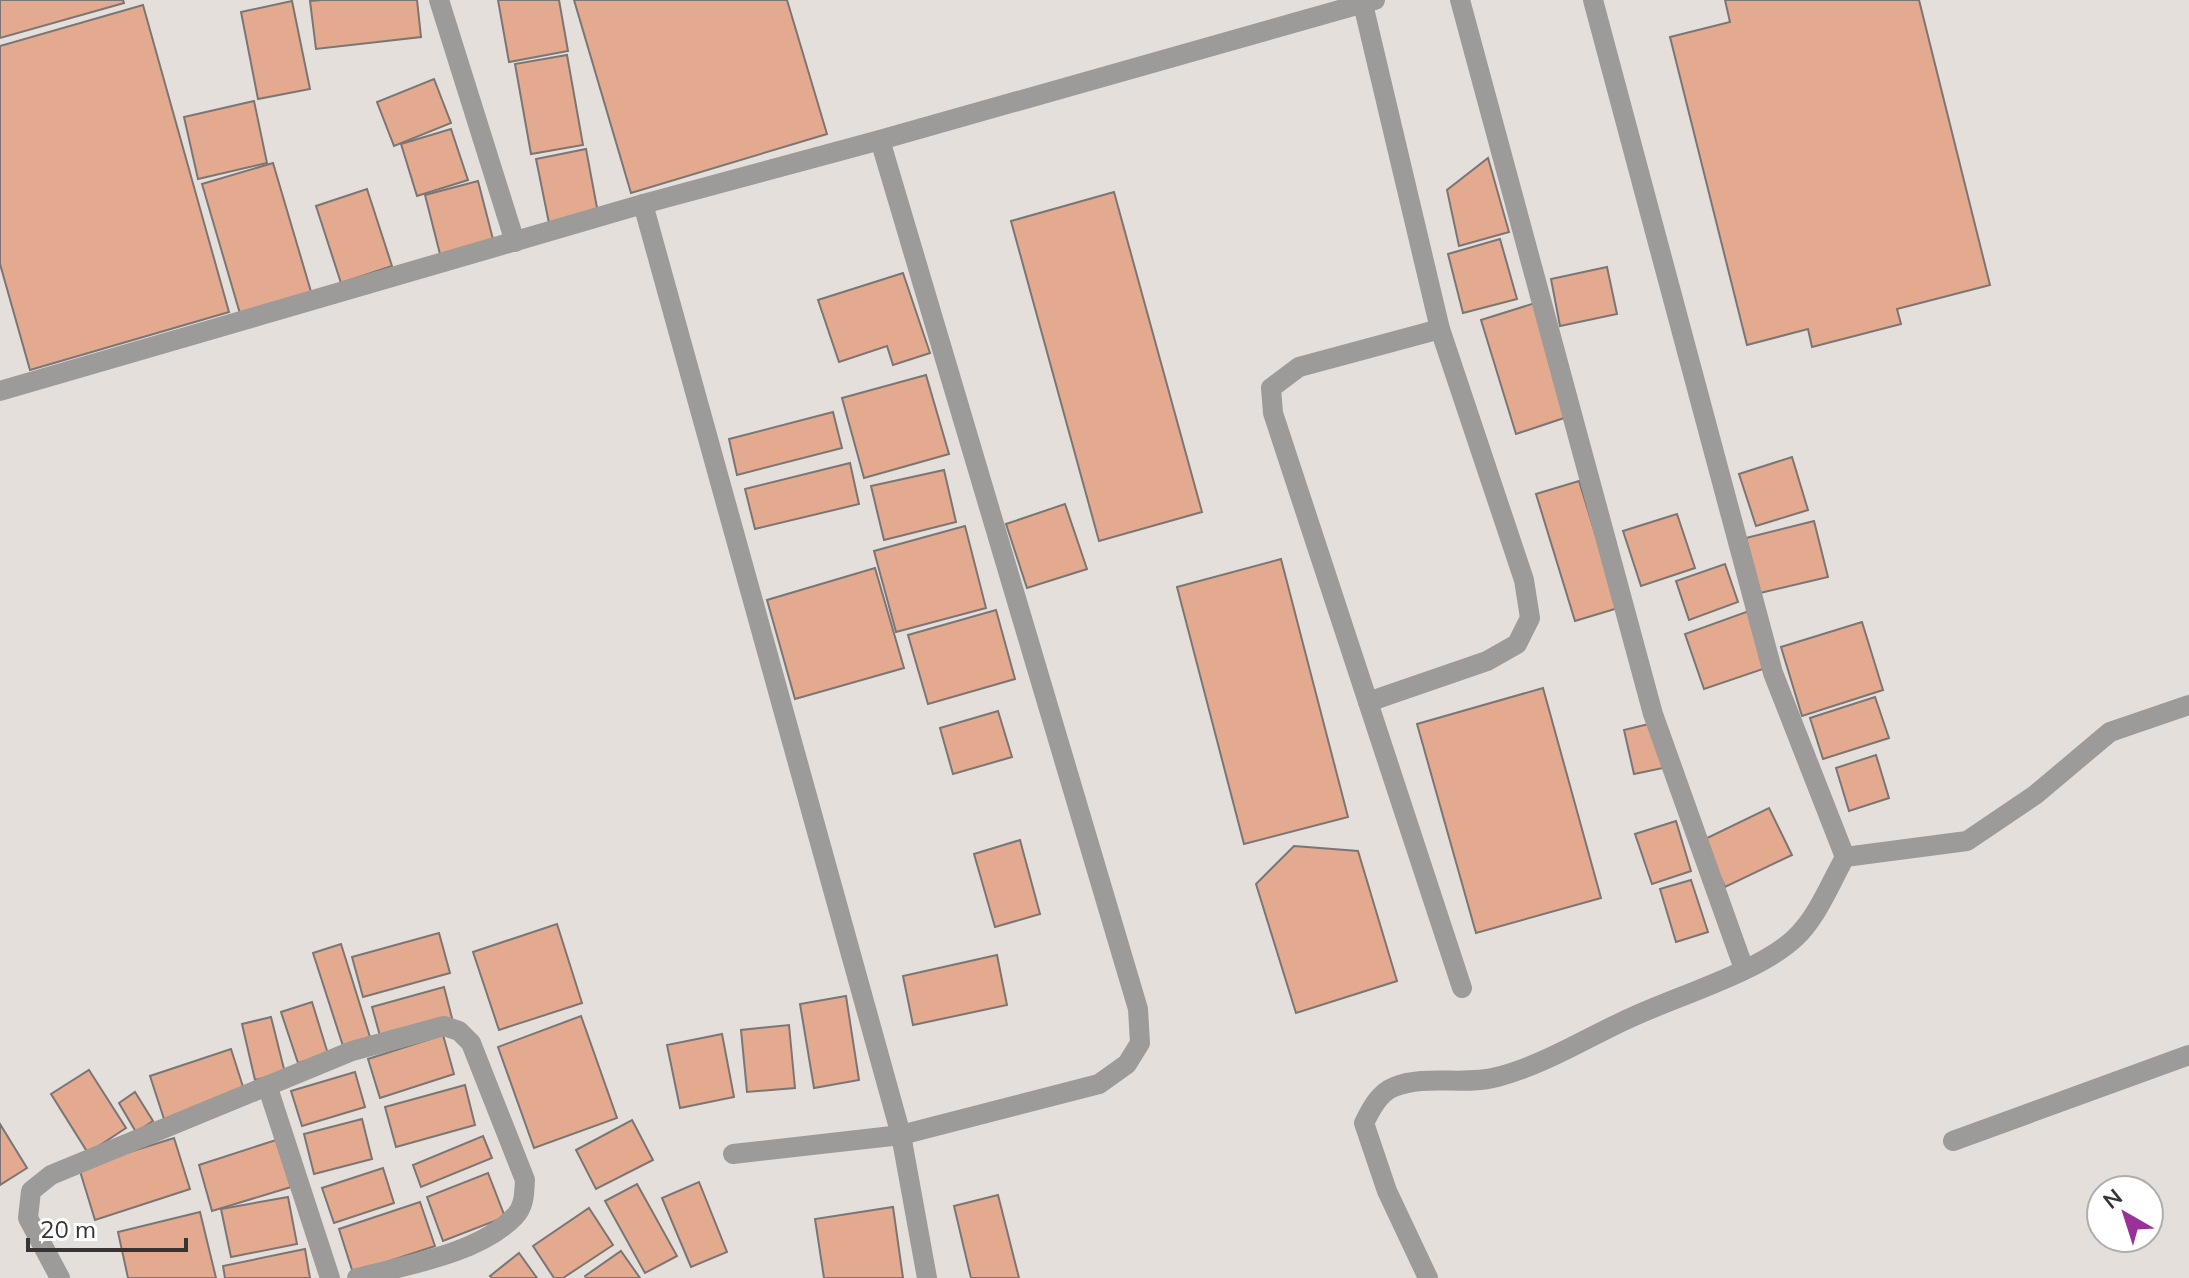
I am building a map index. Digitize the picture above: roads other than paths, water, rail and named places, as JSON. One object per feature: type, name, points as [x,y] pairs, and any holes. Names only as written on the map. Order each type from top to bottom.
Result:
[{"type":"street","points":[[439,0],[515,242]]},
{"type":"street","points":[[1460,0],[1653,714],[1744,969]]},
{"type":"street","points":[[1593,0],[1773,673],[1845,857]]},
{"type":"street","points":[[0,391],[643,204],[880,140],[1366,1],[1440,329],[1524,580],[1530,618],[1517,644],[1487,661],[1368,702]]},
{"type":"street","points":[[733,1154],[901,1135],[1099,1084],[1127,1064],[1140,1043],[1138,1009],[880,140]]},
{"type":"street","points":[[643,204],[901,1135],[927,1278]]},
{"type":"street","points":[[1440,329],[1299,367],[1271,388],[1273,413],[1462,988]]},
{"type":"street","points":[[1845,857],[1967,841],[2035,795],[2110,732],[2189,705]]},
{"type":"street","points":[[1428,1278],[1387,1191],[1364,1123],[1379,1098],[1390,1089],[1410,1082],[1496,1078],[1573,1048],[1629,1018],[1781,950],[1806,927],[1845,857]]},
{"type":"street","points":[[60,1278],[28,1218],[31,1191],[51,1175],[352,1051],[444,1026],[459,1031],[471,1043],[525,1180],[524,1201],[517,1215],[489,1235],[450,1253],[357,1278]]},
{"type":"street","points":[[1953,1141],[2189,1055]]},
{"type":"street","points":[[268,1088],[330,1278]]}]
